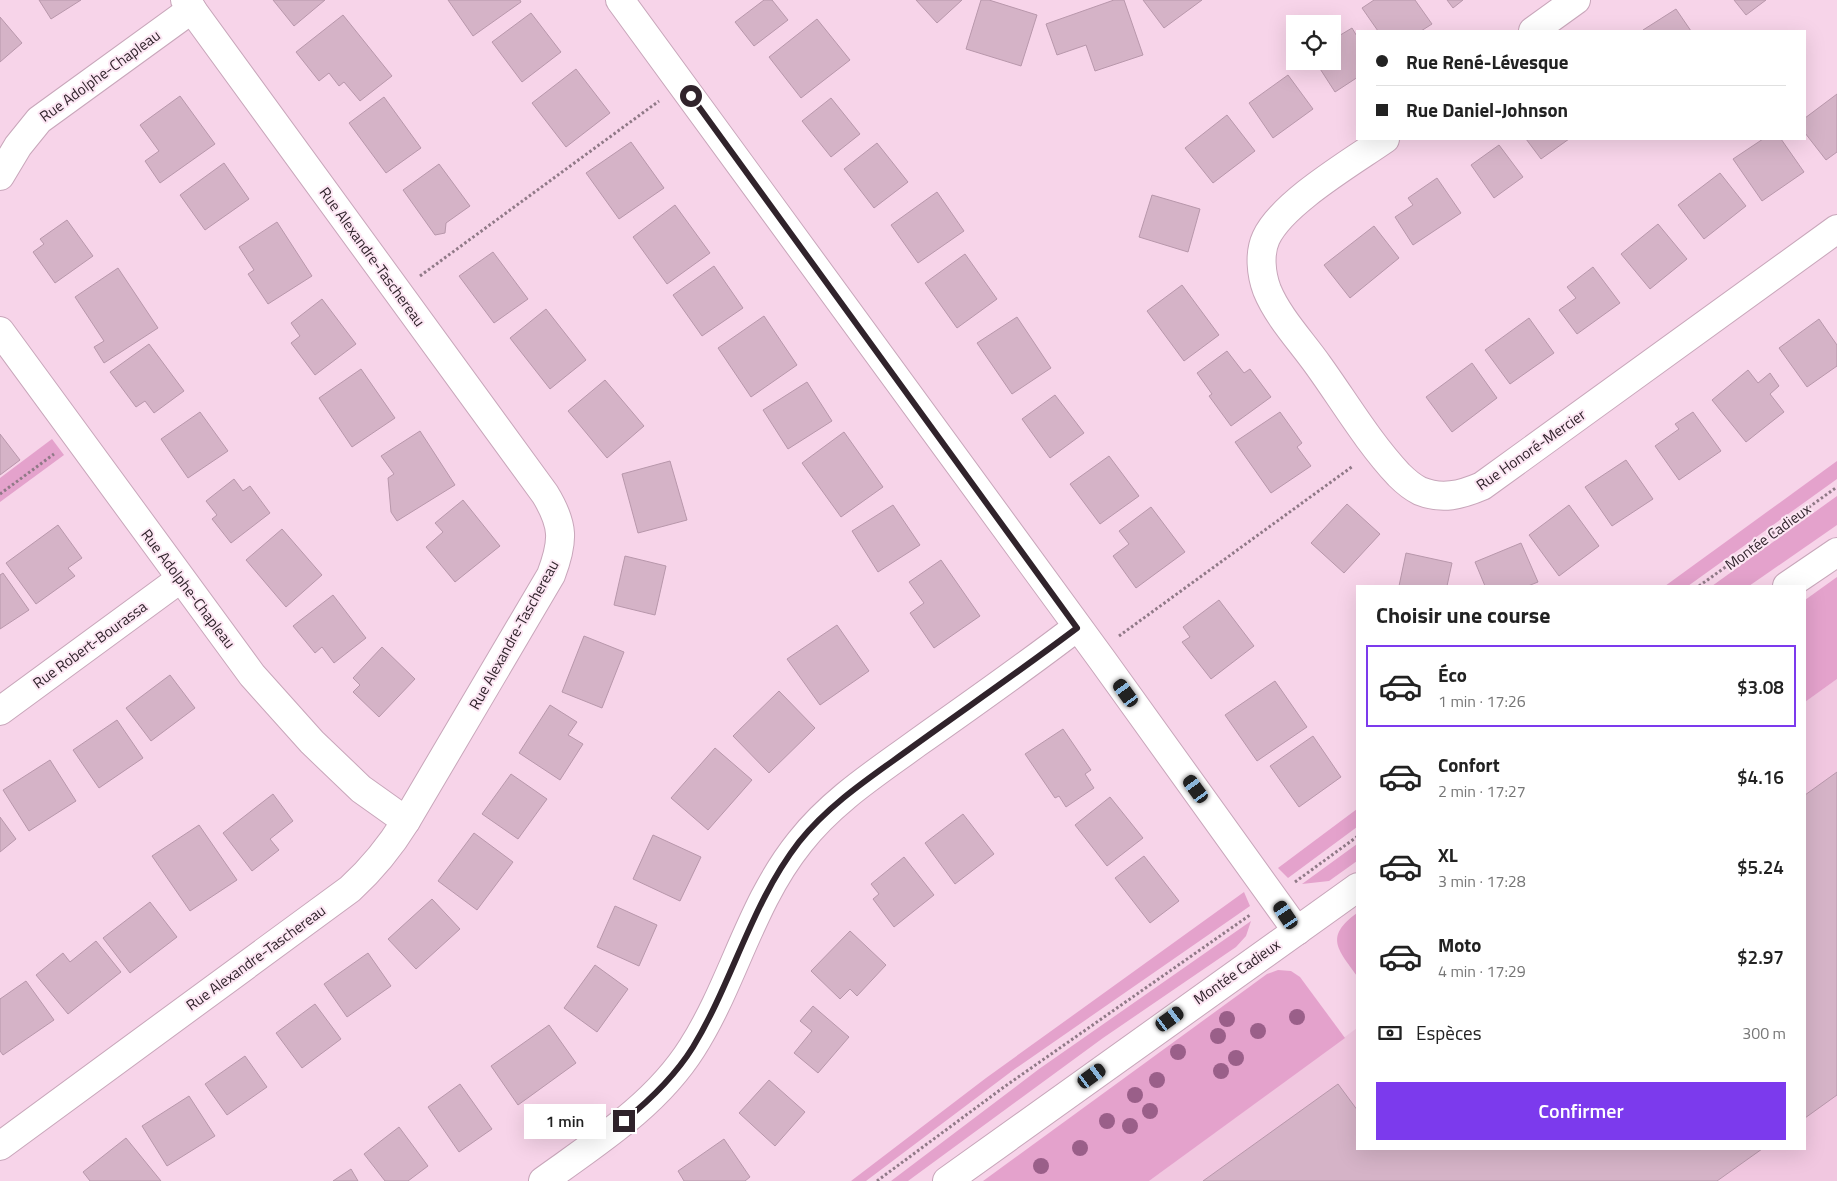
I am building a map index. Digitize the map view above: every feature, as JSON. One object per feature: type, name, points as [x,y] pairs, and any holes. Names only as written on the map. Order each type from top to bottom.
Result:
[{"type":"street","points":[[620,0],[1297,931]]},
{"type":"street","points":[[1534,30],[1576,0]]},
{"type":"street","name":"Rue Adolphe-Chapleau","points":[[0,176],[18,146],[39,120],[188,5]]},
{"type":"street","name":"Rue Alexandre-Taschereau","points":[[0,1146],[350,888],[390,847],[551,575],[558,557],[560,526],[555,510],[545,494],[188,5]]},
{"type":"street","name":"Rue Honoré-Mercier","points":[[1383,140],[1299,200],[1273,226],[1262,250],[1263,276],[1275,305],[1399,475],[1419,490],[1431,494],[1454,496],[1482,486],[1837,229]]},
{"type":"street","name":"Rue Adolphe-Chapleau","points":[[0,331],[180,580],[277,705],[361,789],[406,821]]},
{"type":"street","points":[[1788,585],[1837,552]]},
{"type":"street","name":"Rue Robert-Bourassa","points":[[0,711],[180,580]]},
{"type":"street","points":[[543,1181],[644,1104],[679,1066],[708,1019],[768,889],[800,842],[819,820],[870,777],[1077,628]]},
{"type":"street","name":"Montée Cadieux","points":[[947,1181],[1217,986],[1356,888]]},
{"type":"path","points":[[416,280],[665,98]]},
{"type":"path","points":[[0,494],[61,450]]},
{"type":"path","points":[[1113,640],[1354,465]]},
{"type":"path","name":"Montée Cadieux","points":[[1701,585],[1837,487]]},
{"type":"path","points":[[1295,882],[1356,837]]},
{"type":"path","points":[[876,1181],[1004,1087],[1252,913]]},
{"type":"shaded area","points":[[52,439],[64,455],[0,502],[0,478]]},
{"type":"shaded area","points":[[1837,461],[1837,479],[1689,585],[1666,585]]},
{"type":"shaded area","points":[[1837,496],[1837,525],[1750,585],[1713,585]]},
{"type":"shaded area","points":[[1837,577],[1837,679],[1806,701],[1806,599]]},
{"type":"shaded area","points":[[1837,679],[1837,1181],[1149,1181],[1356,1029],[1356,1150],[1806,1150],[1806,701]]},
{"type":"shaded area","points":[[1356,810],[1356,828],[1288,878],[1278,868]]},
{"type":"shaded area","points":[[1356,845],[1356,862],[1329,881],[1302,884]]},
{"type":"shaded area","points":[[1244,892],[1250,906],[1012,1071],[866,1181],[851,1181],[986,1078]]},
{"type":"shaded area","points":[[1356,914],[1356,975],[1340,951],[1338,943],[1337,936],[1347,921]]},
{"type":"shaded area","points":[[1251,921],[1246,936],[1236,947],[1103,1038],[908,1181],[891,1181],[1039,1069]]},
{"type":"shaded area","points":[[1278,970],[1291,971],[1300,977],[1345,1038],[1149,1181],[983,1181],[1267,974]]},
{"type":"building","points":[[39,0],[81,0],[51,19]]},
{"type":"building","points":[[273,0],[325,0],[294,26]]},
{"type":"building","points":[[448,0],[520,0],[521,2],[473,36]]},
{"type":"building","points":[[764,0],[772,0],[788,20],[754,46],[735,22]]},
{"type":"building","points":[[916,0],[962,0],[937,23]]},
{"type":"building","points":[[981,0],[989,0],[1037,15],[1021,66],[966,49]]},
{"type":"building","points":[[1114,0],[1124,0],[1143,55],[1095,71],[1086,45],[1057,55],[1046,24]]},
{"type":"building","points":[[1143,0],[1202,0],[1164,28]]},
{"type":"building","points":[[1374,0],[1415,0],[1432,24],[1423,30],[1377,30],[1362,8]]},
{"type":"building","points":[[1447,0],[1463,0],[1453,8]]},
{"type":"building","points":[[1734,0],[1766,0],[1746,15]]},
{"type":"building","points":[[1676,9],[1690,30],[1643,30]]},
{"type":"building","points":[[531,13],[561,52],[522,82],[492,42]]},
{"type":"building","points":[[343,15],[392,76],[360,101],[344,82],[339,86],[329,73],[319,81],[296,52]]},
{"type":"building","points":[[0,17],[22,43],[0,62]]},
{"type":"building","points":[[817,19],[850,60],[801,98],[769,57]]},
{"type":"building","points":[[1352,28],[1356,35],[1356,78],[1335,92],[1321,70],[1341,70],[1341,35]]},
{"type":"building","points":[[576,69],[610,113],[566,147],[532,103]]},
{"type":"building","points":[[1288,75],[1313,109],[1273,138],[1249,103]]},
{"type":"building","points":[[1837,94],[1837,152],[1826,160],[1806,134],[1806,117]]},
{"type":"building","points":[[180,96],[215,144],[160,183],[145,161],[159,151],[140,125]]},
{"type":"building","points":[[384,97],[421,148],[386,173],[349,123]]},
{"type":"building","points":[[831,98],[860,134],[831,157],[802,121]]},
{"type":"building","points":[[1227,115],[1255,151],[1213,183],[1185,148]]},
{"type":"building","points":[[1527,140],[1568,140],[1541,159]]},
{"type":"building","points":[[1762,140],[1782,140],[1804,172],[1762,201],[1733,159]]},
{"type":"building","points":[[631,142],[664,188],[619,219],[586,173]]},
{"type":"building","points":[[877,143],[908,182],[874,208],[844,169]]},
{"type":"building","points":[[1499,145],[1523,177],[1494,198],[1471,165]]},
{"type":"building","points":[[224,163],[249,199],[205,230],[180,195]]},
{"type":"building","points":[[439,164],[470,206],[446,223],[445,233],[435,235],[403,190]]},
{"type":"building","points":[[1720,173],[1746,206],[1704,239],[1678,205]]},
{"type":"building","points":[[1437,178],[1461,213],[1413,245],[1395,217],[1413,205],[1408,198]]},
{"type":"building","points":[[937,192],[964,231],[918,263],[891,225]]},
{"type":"building","points":[[1152,195],[1200,209],[1188,252],[1139,237]]},
{"type":"building","points":[[675,205],[710,253],[667,284],[633,237]]},
{"type":"building","points":[[67,220],[93,256],[55,283],[33,252],[44,244],[40,239]]},
{"type":"building","points":[[277,222],[312,276],[268,304],[248,274],[254,270],[239,247]]},
{"type":"building","points":[[1658,224],[1687,259],[1650,289],[1621,254]]},
{"type":"building","points":[[1374,226],[1399,258],[1350,298],[1324,265]]},
{"type":"building","points":[[493,252],[528,299],[494,323],[459,276]]},
{"type":"building","points":[[965,254],[997,299],[957,328],[925,283]]},
{"type":"building","points":[[714,266],[743,308],[702,336],[673,295]]},
{"type":"building","points":[[1593,267],[1620,303],[1577,334],[1559,310],[1576,298],[1567,287]]},
{"type":"building","points":[[118,268],[158,328],[104,363],[94,347],[104,341],[75,297]]},
{"type":"building","points":[[1182,285],[1219,335],[1184,361],[1147,311]]},
{"type":"building","points":[[322,299],[356,344],[315,375],[291,343],[300,336],[291,323]]},
{"type":"building","points":[[546,309],[586,360],[550,389],[510,338]]},
{"type":"building","points":[[764,316],[797,365],[751,397],[718,348]]},
{"type":"building","points":[[1017,317],[1051,368],[1012,394],[977,343]]},
{"type":"building","points":[[1529,318],[1554,353],[1510,384],[1485,350]]},
{"type":"building","points":[[1819,319],[1837,345],[1837,366],[1807,387],[1779,348]]},
{"type":"building","points":[[149,344],[184,391],[154,413],[145,401],[136,407],[110,372]]},
{"type":"building","points":[[1227,351],[1244,373],[1250,369],[1271,397],[1231,426],[1209,396],[1212,394],[1197,373]]},
{"type":"building","points":[[1472,363],[1497,398],[1452,432],[1426,397]]},
{"type":"building","points":[[361,369],[395,418],[352,447],[319,398]]},
{"type":"building","points":[[1748,370],[1758,383],[1770,373],[1779,386],[1770,394],[1784,412],[1746,442],[1712,400]]},
{"type":"building","points":[[605,380],[644,426],[607,458],[568,411]]},
{"type":"building","points":[[807,382],[832,421],[788,449],[763,410]]},
{"type":"building","points":[[1055,395],[1084,433],[1050,458],[1022,419]]},
{"type":"building","points":[[200,412],[228,451],[188,478],[161,439]]},
{"type":"building","points":[[1280,412],[1302,443],[1297,447],[1311,466],[1271,493],[1235,442]]},
{"type":"building","points":[[1693,412],[1721,451],[1679,480],[1655,446],[1679,429],[1675,424]]},
{"type":"building","points":[[420,431],[455,485],[397,521],[391,512],[388,478],[394,474],[381,456]]},
{"type":"building","points":[[844,432],[883,487],[841,517],[802,463]]},
{"type":"building","points":[[0,434],[20,460],[0,475]]},
{"type":"building","points":[[1109,456],[1139,496],[1100,524],[1070,484]]},
{"type":"building","points":[[1626,460],[1653,499],[1612,526],[1585,487]]},
{"type":"building","points":[[670,461],[687,520],[638,533],[622,474]]},
{"type":"building","points":[[234,479],[243,491],[250,486],[270,513],[231,543],[212,519],[217,515],[206,501]]},
{"type":"building","points":[[463,500],[500,546],[455,582],[426,547],[443,532],[435,523]]},
{"type":"building","points":[[1347,504],[1380,534],[1344,573],[1311,543]]},
{"type":"building","points":[[893,505],[920,545],[878,572],[852,531]]},
{"type":"building","points":[[1569,505],[1599,546],[1559,576],[1529,535]]},
{"type":"building","points":[[1151,507],[1185,552],[1136,588],[1113,556],[1129,544],[1119,531]]},
{"type":"building","points":[[58,525],[82,558],[68,568],[75,576],[36,604],[6,563]]},
{"type":"building","points":[[282,529],[322,575],[286,607],[246,560]]},
{"type":"building","points":[[1521,543],[1538,582],[1530,585],[1485,585],[1475,562]]},
{"type":"building","points":[[1406,553],[1452,563],[1447,585],[1399,585]]},
{"type":"building","points":[[625,556],[666,566],[655,615],[614,605]]},
{"type":"building","points":[[941,560],[980,616],[934,648],[910,613],[924,603],[909,582]]},
{"type":"building","points":[[3,573],[29,610],[0,629],[0,575]]},
{"type":"building","points":[[333,595],[366,638],[334,663],[322,647],[315,653],[293,626]]},
{"type":"building","points":[[1219,600],[1254,646],[1211,679],[1182,642],[1190,637],[1183,627]]},
{"type":"building","points":[[837,625],[869,671],[820,705],[787,659]]},
{"type":"building","points":[[584,636],[624,652],[602,708],[562,692]]},
{"type":"building","points":[[382,647],[415,679],[379,717],[353,692],[360,685],[353,678]]},
{"type":"building","points":[[170,675],[195,708],[151,741],[126,708]]},
{"type":"building","points":[[1275,681],[1307,727],[1257,761],[1225,715]]},
{"type":"building","points":[[779,691],[815,728],[769,773],[733,736]]},
{"type":"building","points":[[550,705],[577,722],[568,735],[583,744],[560,780],[519,753]]},
{"type":"building","points":[[117,720],[143,758],[99,788],[73,750]]},
{"type":"building","points":[[1063,729],[1091,770],[1085,774],[1094,788],[1066,807],[1059,796],[1055,798],[1025,754]]},
{"type":"building","points":[[1313,736],[1341,777],[1299,807],[1270,766]]},
{"type":"building","points":[[715,748],[752,780],[708,830],[671,798]]},
{"type":"building","points":[[50,760],[76,801],[29,831],[3,790]]},
{"type":"building","points":[[1837,772],[1837,1095],[1806,1117],[1806,794]]},
{"type":"building","points":[[511,774],[547,799],[518,839],[482,814]]},
{"type":"building","points":[[273,794],[293,821],[270,839],[279,850],[252,871],[223,833]]},
{"type":"building","points":[[1110,797],[1143,838],[1107,866],[1075,825]]},
{"type":"building","points":[[963,814],[994,854],[955,884],[925,843]]},
{"type":"building","points":[[0,817],[16,839],[0,852]]},
{"type":"building","points":[[199,825],[237,880],[190,911],[152,856]]},
{"type":"building","points":[[474,833],[513,862],[477,910],[438,881]]},
{"type":"building","points":[[653,835],[701,857],[680,901],[633,879]]},
{"type":"building","points":[[1144,856],[1179,901],[1150,923],[1115,878]]},
{"type":"building","points":[[904,857],[934,895],[894,927],[873,899],[879,894],[871,884]]},
{"type":"building","points":[[432,899],[460,929],[416,969],[388,939]]},
{"type":"building","points":[[150,902],[177,937],[130,973],[103,938]]},
{"type":"building","points":[[615,906],[657,925],[639,966],[597,947]]},
{"type":"building","points":[[850,931],[886,965],[857,996],[850,989],[840,999],[811,971]]},
{"type":"building","points":[[96,941],[121,972],[68,1014],[36,975],[63,953],[70,962]]},
{"type":"building","points":[[368,953],[391,986],[347,1017],[324,984]]},
{"type":"building","points":[[595,965],[628,989],[597,1032],[564,1008]]},
{"type":"building","points":[[26,981],[54,1020],[3,1055],[0,1051],[0,999]]},
{"type":"building","points":[[315,1004],[341,1039],[302,1068],[276,1033]]},
{"type":"building","points":[[813,1006],[849,1037],[818,1073],[794,1053],[812,1031],[800,1021]]},
{"type":"building","points":[[549,1025],[576,1063],[518,1105],[491,1066]]},
{"type":"building","points":[[245,1056],[267,1087],[227,1115],[205,1084]]},
{"type":"building","points":[[769,1080],[805,1112],[775,1146],[739,1113]]},
{"type":"building","points":[[460,1084],[492,1129],[459,1152],[428,1107]]},
{"type":"building","points":[[1338,1084],[1356,1108],[1356,1150],[1761,1150],[1717,1181],[1203,1181]]},
{"type":"building","points":[[189,1096],[215,1136],[167,1166],[142,1126]]},
{"type":"building","points":[[399,1127],[428,1166],[408,1181],[385,1181],[364,1154]]},
{"type":"building","points":[[126,1138],[161,1181],[90,1181],[83,1172]]},
{"type":"building","points":[[724,1139],[750,1177],[745,1181],[684,1181],[678,1171]]},
{"type":"building","points":[[351,1169],[358,1181],[333,1181]]},
{"type":"route","points":[[624,1121],[662,1087],[692,1048],[708,1019],[768,889],[800,842],[819,820],[844,797],[877,772],[1077,628],[728,150],[691,96]]}]
